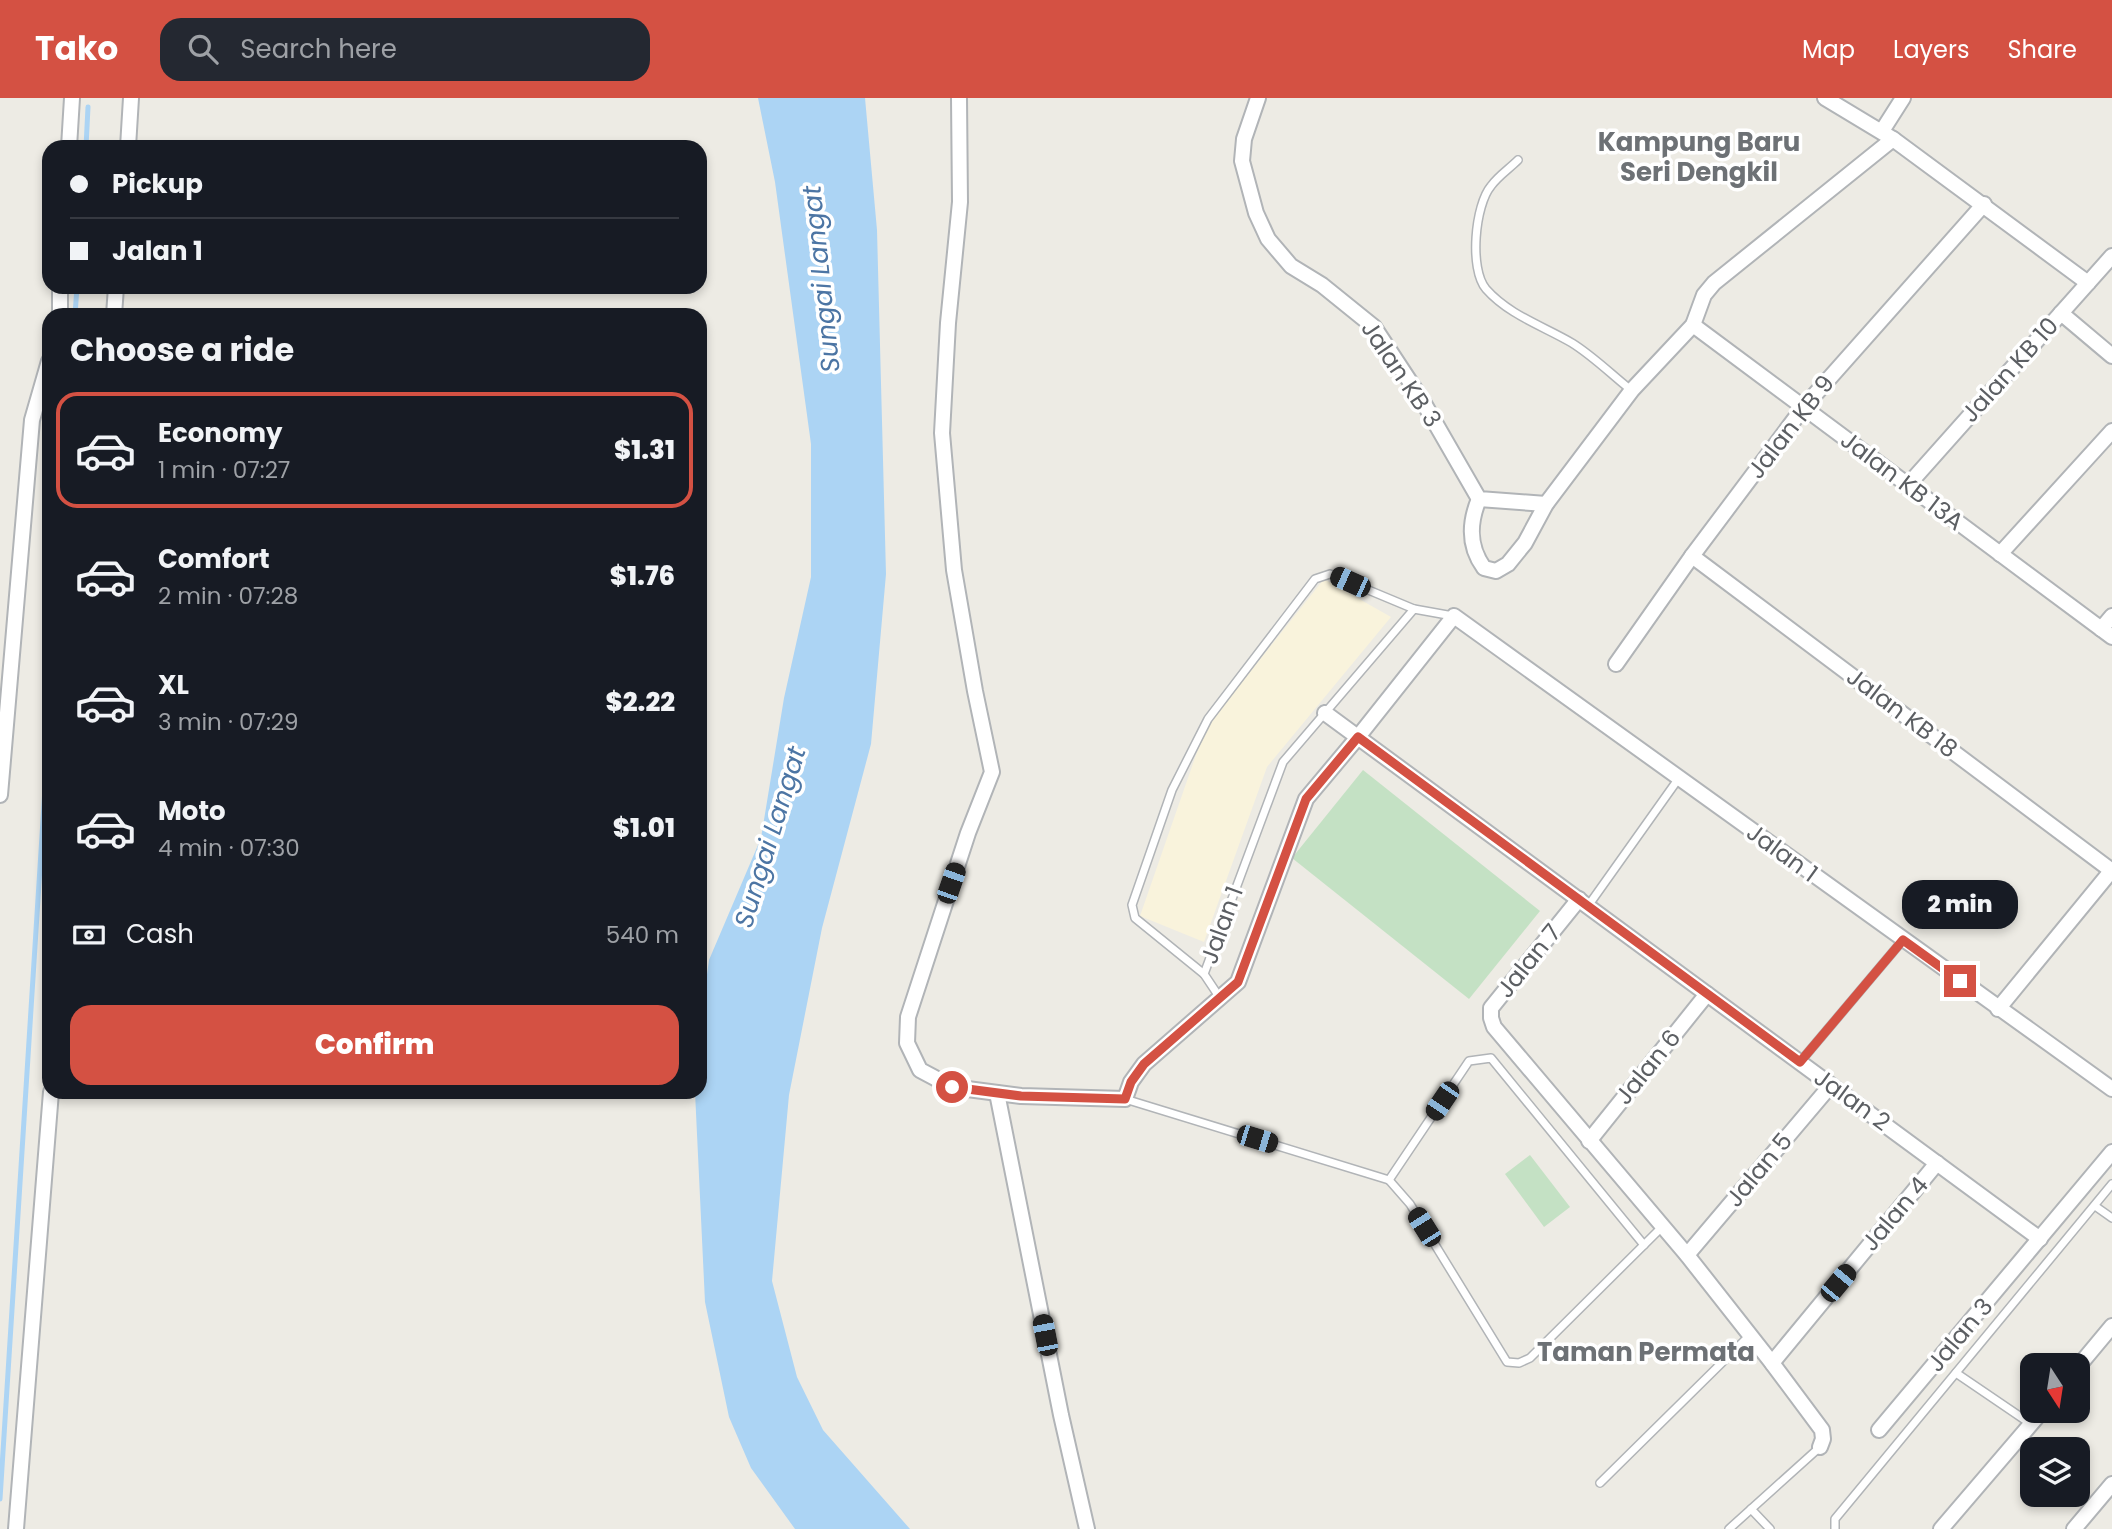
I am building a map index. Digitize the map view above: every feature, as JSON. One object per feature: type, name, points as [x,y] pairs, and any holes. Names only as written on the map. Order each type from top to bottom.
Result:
[{"type":"street","points":[[69,140],[72,98]]},
{"type":"street","points":[[128,140],[131,98]]},
{"type":"street","points":[[959,98],[960,202],[948,323],[942,433],[954,570],[992,772],[968,832],[908,1017],[908,1043],[920,1070],[952,1087],[997,1093],[1125,1099]]},
{"type":"street","name":"Jalan KB 3","points":[[1258,98],[1244,139],[1242,161],[1256,213],[1268,239],[1291,267],[1322,285],[1374,327],[1422,400],[1479,499]]},
{"type":"street","points":[[1825,98],[1888,135],[2088,283]]},
{"type":"street","points":[[1546,504],[1479,499],[1471,518],[1476,557],[1484,568],[1496,571],[1508,564],[1525,543],[1546,504],[1632,390],[1693,325],[1700,303],[1714,283],[1888,135],[1903,98]]},
{"type":"street","name":"Jalan KB 9","points":[[1616,664],[1692,556],[1803,408],[1983,204]]},
{"type":"street","name":"Jalan KB 10","points":[[1908,485],[2112,256]]},
{"type":"street","points":[[2061,313],[2112,356]]},
{"type":"street","name":"Jalan KB 13A","points":[[1693,325],[2106,633]]},
{"type":"street","points":[[0,795],[32,421],[42,386]]},
{"type":"street","points":[[2000,554],[2112,431]]},
{"type":"street","name":"Jalan KB 18","points":[[1692,556],[2112,871]]},
{"type":"street","name":"Jalan 1","points":[[1125,1099],[1131,1082],[1144,1064],[1238,982],[1306,799],[1454,616],[2112,1089]]},
{"type":"street","points":[[2106,633],[2112,616]]},
{"type":"street","name":"Jalan 2","points":[[1325,713],[2040,1239]]},
{"type":"street","points":[[1998,1009],[2112,871]]},
{"type":"street","name":"Jalan 7","points":[[1583,903],[1491,1008],[1491,1018],[1494,1027],[1589,1141]]},
{"type":"street","name":"Jalan 6","points":[[1589,1141],[1707,994]]},
{"type":"street","name":"Jalan 5","points":[[1687,1255],[1831,1085]]},
{"type":"street","points":[[997,1093],[1087,1529]]},
{"type":"street","points":[[16,1529],[50,1099]]},
{"type":"street","points":[[1589,1141],[1687,1255],[1772,1363],[1822,1430],[1820,1447]]},
{"type":"street","name":"Jalan 3","points":[[1878,1430],[2112,1152]]},
{"type":"street","name":"Jalan 4","points":[[1772,1363],[1937,1163]]},
{"type":"street","points":[[2090,1353],[2112,1326]]},
{"type":"street","points":[[1941,1529],[2031,1424]]},
{"type":"street","points":[[2074,1529],[2112,1484]]},
{"type":"lane","points":[[1518,160],[1489,187],[1479,218],[1475,249],[1478,271],[1484,287],[1508,309],[1574,344],[1632,390]]},
{"type":"lane","points":[[1204,974],[1135,918],[1131,911],[1172,790],[1208,719],[1315,579],[1323,574],[1330,574],[1414,609]]},
{"type":"lane","name":"Jalan 1","points":[[1220,998],[1204,974],[1283,762],[1414,609],[1454,616]]},
{"type":"lane","points":[[1583,903],[1679,778]]},
{"type":"lane","points":[[1800,1062],[1903,940]]},
{"type":"lane","points":[[1389,1180],[1469,1061],[1491,1058],[1644,1245]]},
{"type":"lane","points":[[1125,1099],[1389,1180],[1410,1204],[1507,1362],[1519,1363],[1530,1358],[1663,1227]]},
{"type":"lane","points":[[1835,1529],[1835,1519],[2112,1184]]},
{"type":"lane","points":[[2095,1206],[2112,1218]]},
{"type":"lane","points":[[1600,1482],[1750,1335]]},
{"type":"lane","points":[[1956,1373],[2031,1424]]},
{"type":"lane","points":[[1729,1529],[1820,1447]]},
{"type":"lane","points":[[1751,1509],[1770,1529]]},
{"type":"shaded area","points":[[1324,579],[1391,617],[1267,767],[1204,942],[1140,916],[1197,752],[1211,721]]},
{"type":"green space","points":[[1363,770],[1540,911],[1469,999],[1292,858]]},
{"type":"green space","points":[[1530,1155],[1570,1207],[1544,1227],[1505,1174]]},
{"type":"water","name":"Sungai Langat","points":[[758,98],[865,98],[877,230],[886,574],[871,744],[822,928],[789,1095],[772,1281],[797,1377],[823,1430],[910,1529],[795,1529],[751,1468],[729,1417],[705,1302],[695,1099],[707,1099],[709,960],[761,838],[784,698],[811,577],[811,444],[775,182]]},
{"type":"waterway","points":[[86,140],[88,107]]},
{"type":"waterway","points":[[76,294],[76,308]]},
{"type":"waterway","points":[[0,1499],[42,836]]},
{"type":"district","name":"Kampung Baru Seri Dengkil","points":[[1699,157]]},
{"type":"district","name":"Taman Permata","points":[[1646,1352]]},
{"type":"route","points":[[952,1087],[1021,1096],[1125,1099],[1131,1082],[1144,1064],[1238,982],[1306,799],[1358,737],[1800,1062],[1903,940],[1960,981]]}]
